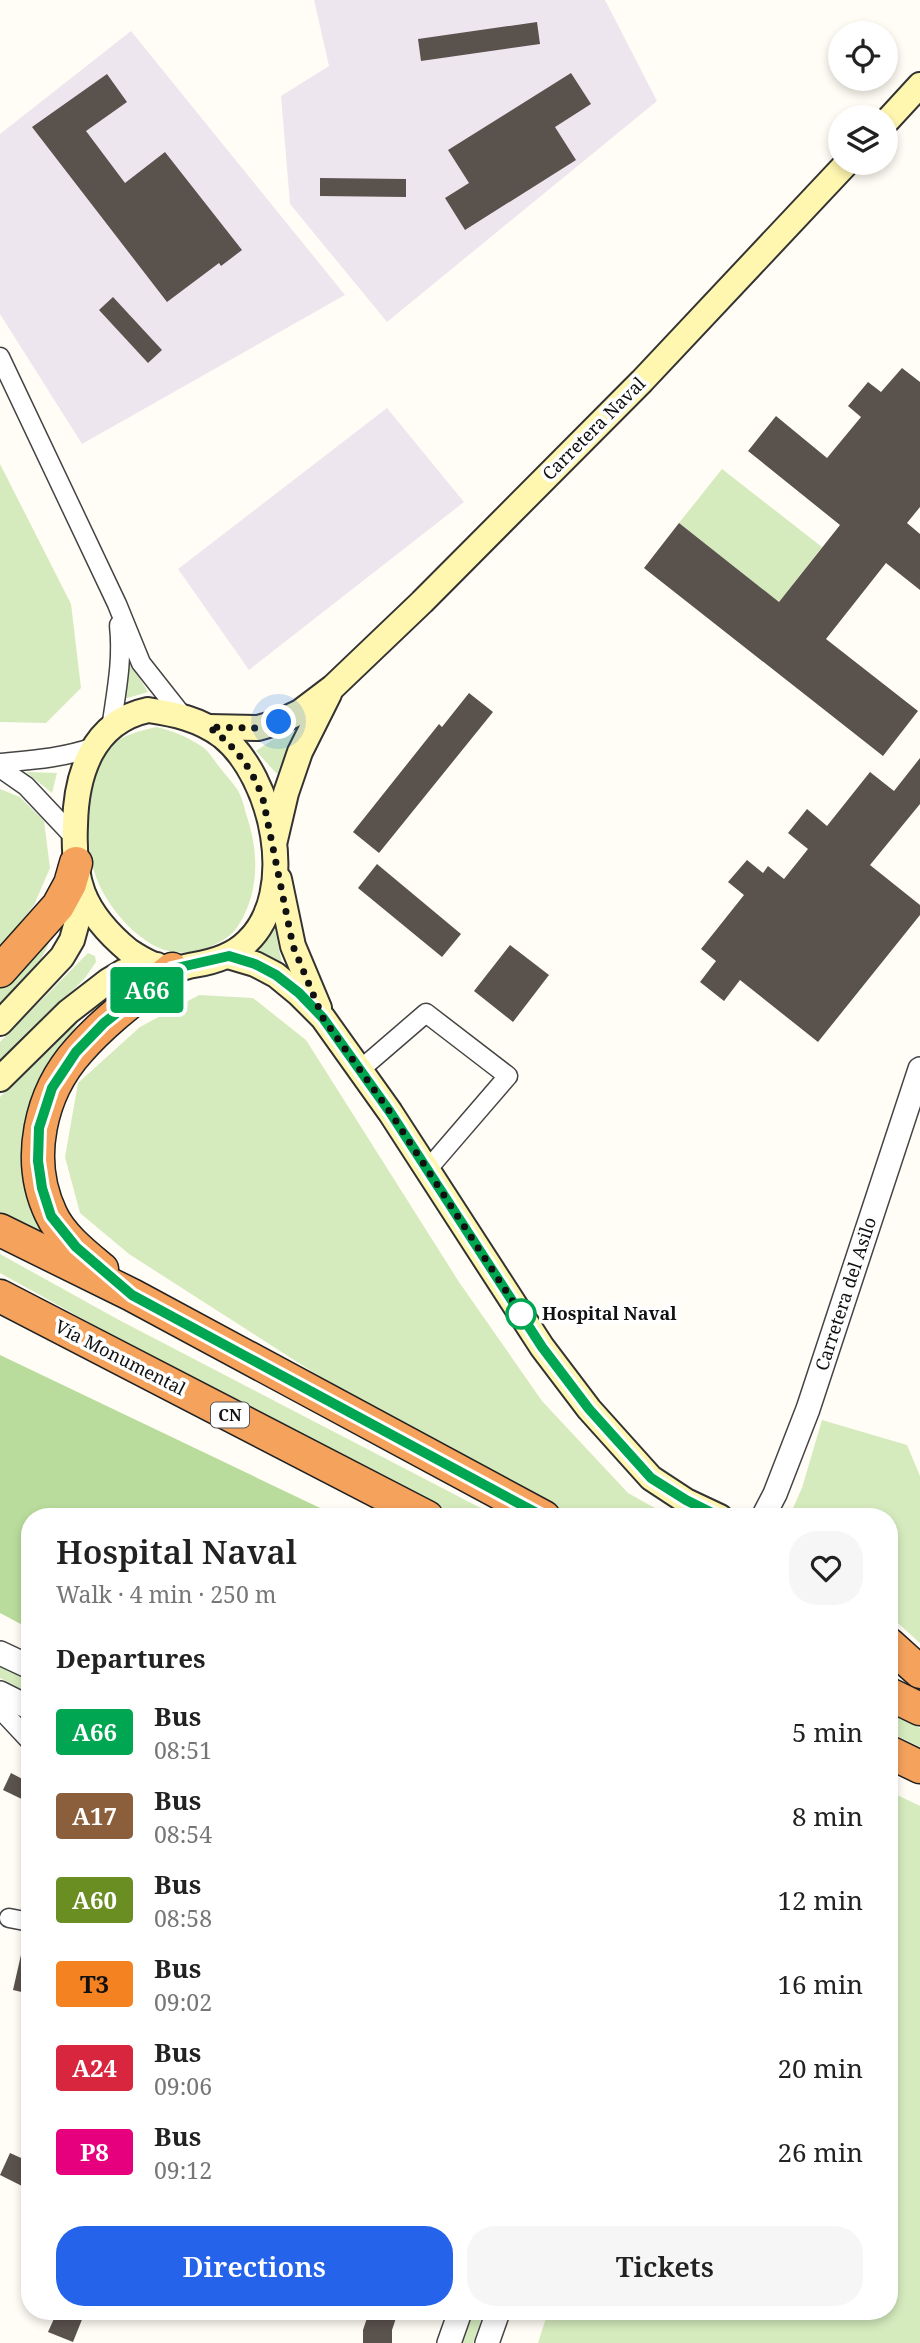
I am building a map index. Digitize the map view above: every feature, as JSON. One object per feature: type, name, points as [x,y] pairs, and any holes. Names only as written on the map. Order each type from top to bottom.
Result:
[{"type":"highway","points":[[0,971],[58,906],[69,884],[75,850]]},
{"type":"highway","points":[[132,1295],[76,1247],[51,1216],[42,1188],[38,1161],[39,1128],[52,1088],[76,1052],[164,967]]},
{"type":"highway","points":[[0,1230],[132,1295],[527,1508]]},
{"type":"highway","name":"Vía Monumental","points":[[0,1296],[410,1508]]},
{"type":"highway","points":[[0,1310],[33,1313]]},
{"type":"highway","points":[[898,1652],[920,1672]]},
{"type":"highway","points":[[898,1698],[920,1709]]},
{"type":"highway","points":[[898,1756],[920,1767]]},
{"type":"main road","points":[[898,109],[920,85]]},
{"type":"main road","name":"Carretera Naval","points":[[209,727],[258,728],[279,722],[300,712],[333,687],[422,602],[642,381],[836,175]]},
{"type":"main road","name":"Carretera Naval","points":[[274,855],[286,793],[300,752],[333,687]]},
{"type":"main road","points":[[164,967],[136,956],[110,934],[84,896],[75,850],[78,786],[84,766],[94,747],[111,729],[132,713],[148,710],[182,715],[209,727],[243,758],[254,776],[268,816],[293,946],[323,1018]]},
{"type":"main road","points":[[229,956],[250,940],[265,917],[274,891],[274,855]]},
{"type":"main road","points":[[0,1023],[62,957],[72,940],[84,896]]},
{"type":"main road","points":[[0,1079],[68,1012],[108,981],[130,970],[229,956],[255,964],[276,975],[299,993],[323,1018],[361,1069],[542,1347],[589,1409],[651,1478],[702,1508]]},
{"type":"street","points":[[0,357],[117,604],[141,663],[182,715]]},
{"type":"street","points":[[111,729],[122,647],[117,604]]},
{"type":"street","points":[[0,765],[52,758],[94,747]]},
{"type":"street","points":[[0,765],[26,786],[75,850]]},
{"type":"street","points":[[361,1069],[426,1013],[509,1076],[427,1170]]},
{"type":"street","name":"Carretera del Asilo","points":[[768,1508],[808,1409],[920,1069]]},
{"type":"street","points":[[0,1653],[21,1663]]},
{"type":"street","points":[[0,1693],[21,1704]]},
{"type":"street","points":[[0,1709],[21,1731]]},
{"type":"street","points":[[9,1918],[21,1921]]},
{"type":"street","points":[[449,2343],[457,2320]]},
{"type":"street","points":[[487,2343],[495,2320]]},
{"type":"shaded area","points":[[314,0],[605,0],[657,101],[387,322],[290,204],[281,96],[329,66]]},
{"type":"shaded area","points":[[131,31],[345,295],[82,444],[0,314],[0,134]]},
{"type":"shaded area","points":[[387,408],[464,502],[249,670],[178,569]]},
{"type":"green space","points":[[0,464],[71,604],[81,688],[46,723],[0,722]]},
{"type":"green space","points":[[722,469],[822,547],[779,602],[679,523]]},
{"type":"green space","points":[[130,663],[148,692],[124,699]]},
{"type":"green space","points":[[299,722],[277,774],[256,751]]},
{"type":"green space","points":[[156,727],[187,738],[208,752],[239,792],[253,842],[254,885],[238,926],[221,941],[190,952],[157,947],[127,925],[104,894],[91,857],[88,805],[102,756],[122,738]]},
{"type":"green space","points":[[26,772],[57,773],[52,793]]},
{"type":"green space","points":[[0,789],[20,797],[44,821],[50,868],[34,905],[0,948]]},
{"type":"green space","points":[[273,921],[282,963],[254,947]]},
{"type":"green space","points":[[53,928],[40,961],[0,1006],[0,984]]},
{"type":"green space","points":[[88,953],[95,956],[96,962],[85,978],[0,1064],[0,1042]]},
{"type":"green space","points":[[199,995],[253,998],[306,1040],[459,1282],[542,1401],[628,1493],[655,1508],[546,1508],[322,1378],[129,1254],[80,1213],[65,1157],[78,1083],[140,1027]]},
{"type":"green space","points":[[81,1016],[44,1086],[51,1235],[27,1235],[0,1219],[0,1097]]},
{"type":"green space","points":[[0,1254],[119,1320],[481,1508],[444,1508],[121,1340],[0,1273]]},
{"type":"green space","points":[[0,1355],[320,1508],[21,1508],[21,1624],[0,1613]]},
{"type":"green space","points":[[822,1420],[907,1445],[920,1476],[920,1643],[898,1623],[898,1508],[793,1508],[802,1488]]},
{"type":"green space","points":[[0,1661],[21,1672],[21,1688],[0,1678]]},
{"type":"green space","points":[[898,1717],[920,1728],[920,1747],[898,1736]]},
{"type":"green space","points":[[898,1795],[920,1806],[920,2343],[538,2343],[545,2320],[898,2320]]},
{"type":"green space","points":[[468,2320],[481,2320],[473,2343],[460,2343]]},
{"type":"building","points":[[537,22],[540,44],[421,61],[418,39]]},
{"type":"building","points":[[571,73],[591,104],[555,127],[576,160],[465,230],[445,198],[469,183],[448,150]]},
{"type":"building","points":[[107,74],[127,102],[86,131],[125,183],[165,152],[242,250],[221,266],[219,263],[167,302],[32,127]]},
{"type":"building","points":[[320,178],[406,179],[406,197],[320,196]]},
{"type":"building","points":[[113,297],[162,350],[148,363],[99,310]]},
{"type":"building","points":[[902,368],[920,382],[920,507],[907,523],[920,534],[920,590],[886,563],[826,639],[918,711],[883,756],[644,568],[679,523],[779,602],[840,525],[748,451],[776,416],[827,458],[861,417],[848,406],[868,382],[881,392]]},
{"type":"building","points":[[469,693],[493,712],[379,853],[353,832],[439,724],[442,727]]},
{"type":"building","points":[[920,758],[920,804],[870,865],[920,905],[920,915],[818,1042],[740,980],[724,1001],[700,982],[716,961],[701,949],[744,895],[728,882],[747,860],[763,873],[768,866],[784,879],[808,849],[788,833],[807,809],[827,826],[870,772],[894,791]]},
{"type":"building","points":[[377,864],[461,934],[442,957],[358,888]]},
{"type":"building","points":[[510,945],[549,975],[513,1022],[474,991]]},
{"type":"building","points":[[11,1773],[21,1778],[21,1799],[3,1790]]},
{"type":"building","points":[[21,1955],[21,1992],[13,1990]]},
{"type":"building","points":[[10,2153],[21,2158],[21,2186],[0,2175]]},
{"type":"building","points":[[53,2320],[82,2320],[73,2342],[48,2332]]},
{"type":"building","points":[[366,2320],[395,2320],[392,2343],[363,2343]]},
{"type":"bus line","name":"A66","points":[[527,1508],[132,1295],[76,1247],[51,1216],[42,1188],[38,1161],[39,1128],[52,1088],[76,1052],[104,1023],[172,969],[229,956],[255,964],[276,975],[299,993],[323,1018],[361,1069],[542,1347],[589,1409],[651,1478],[702,1508]]},
{"type":"place","name":"Hospital Naval","points":[[521,1314]]},
{"type":"route","points":[[279,722],[258,728],[209,727],[243,758],[263,799],[293,946],[323,1018],[390,1112],[521,1314]]}]
